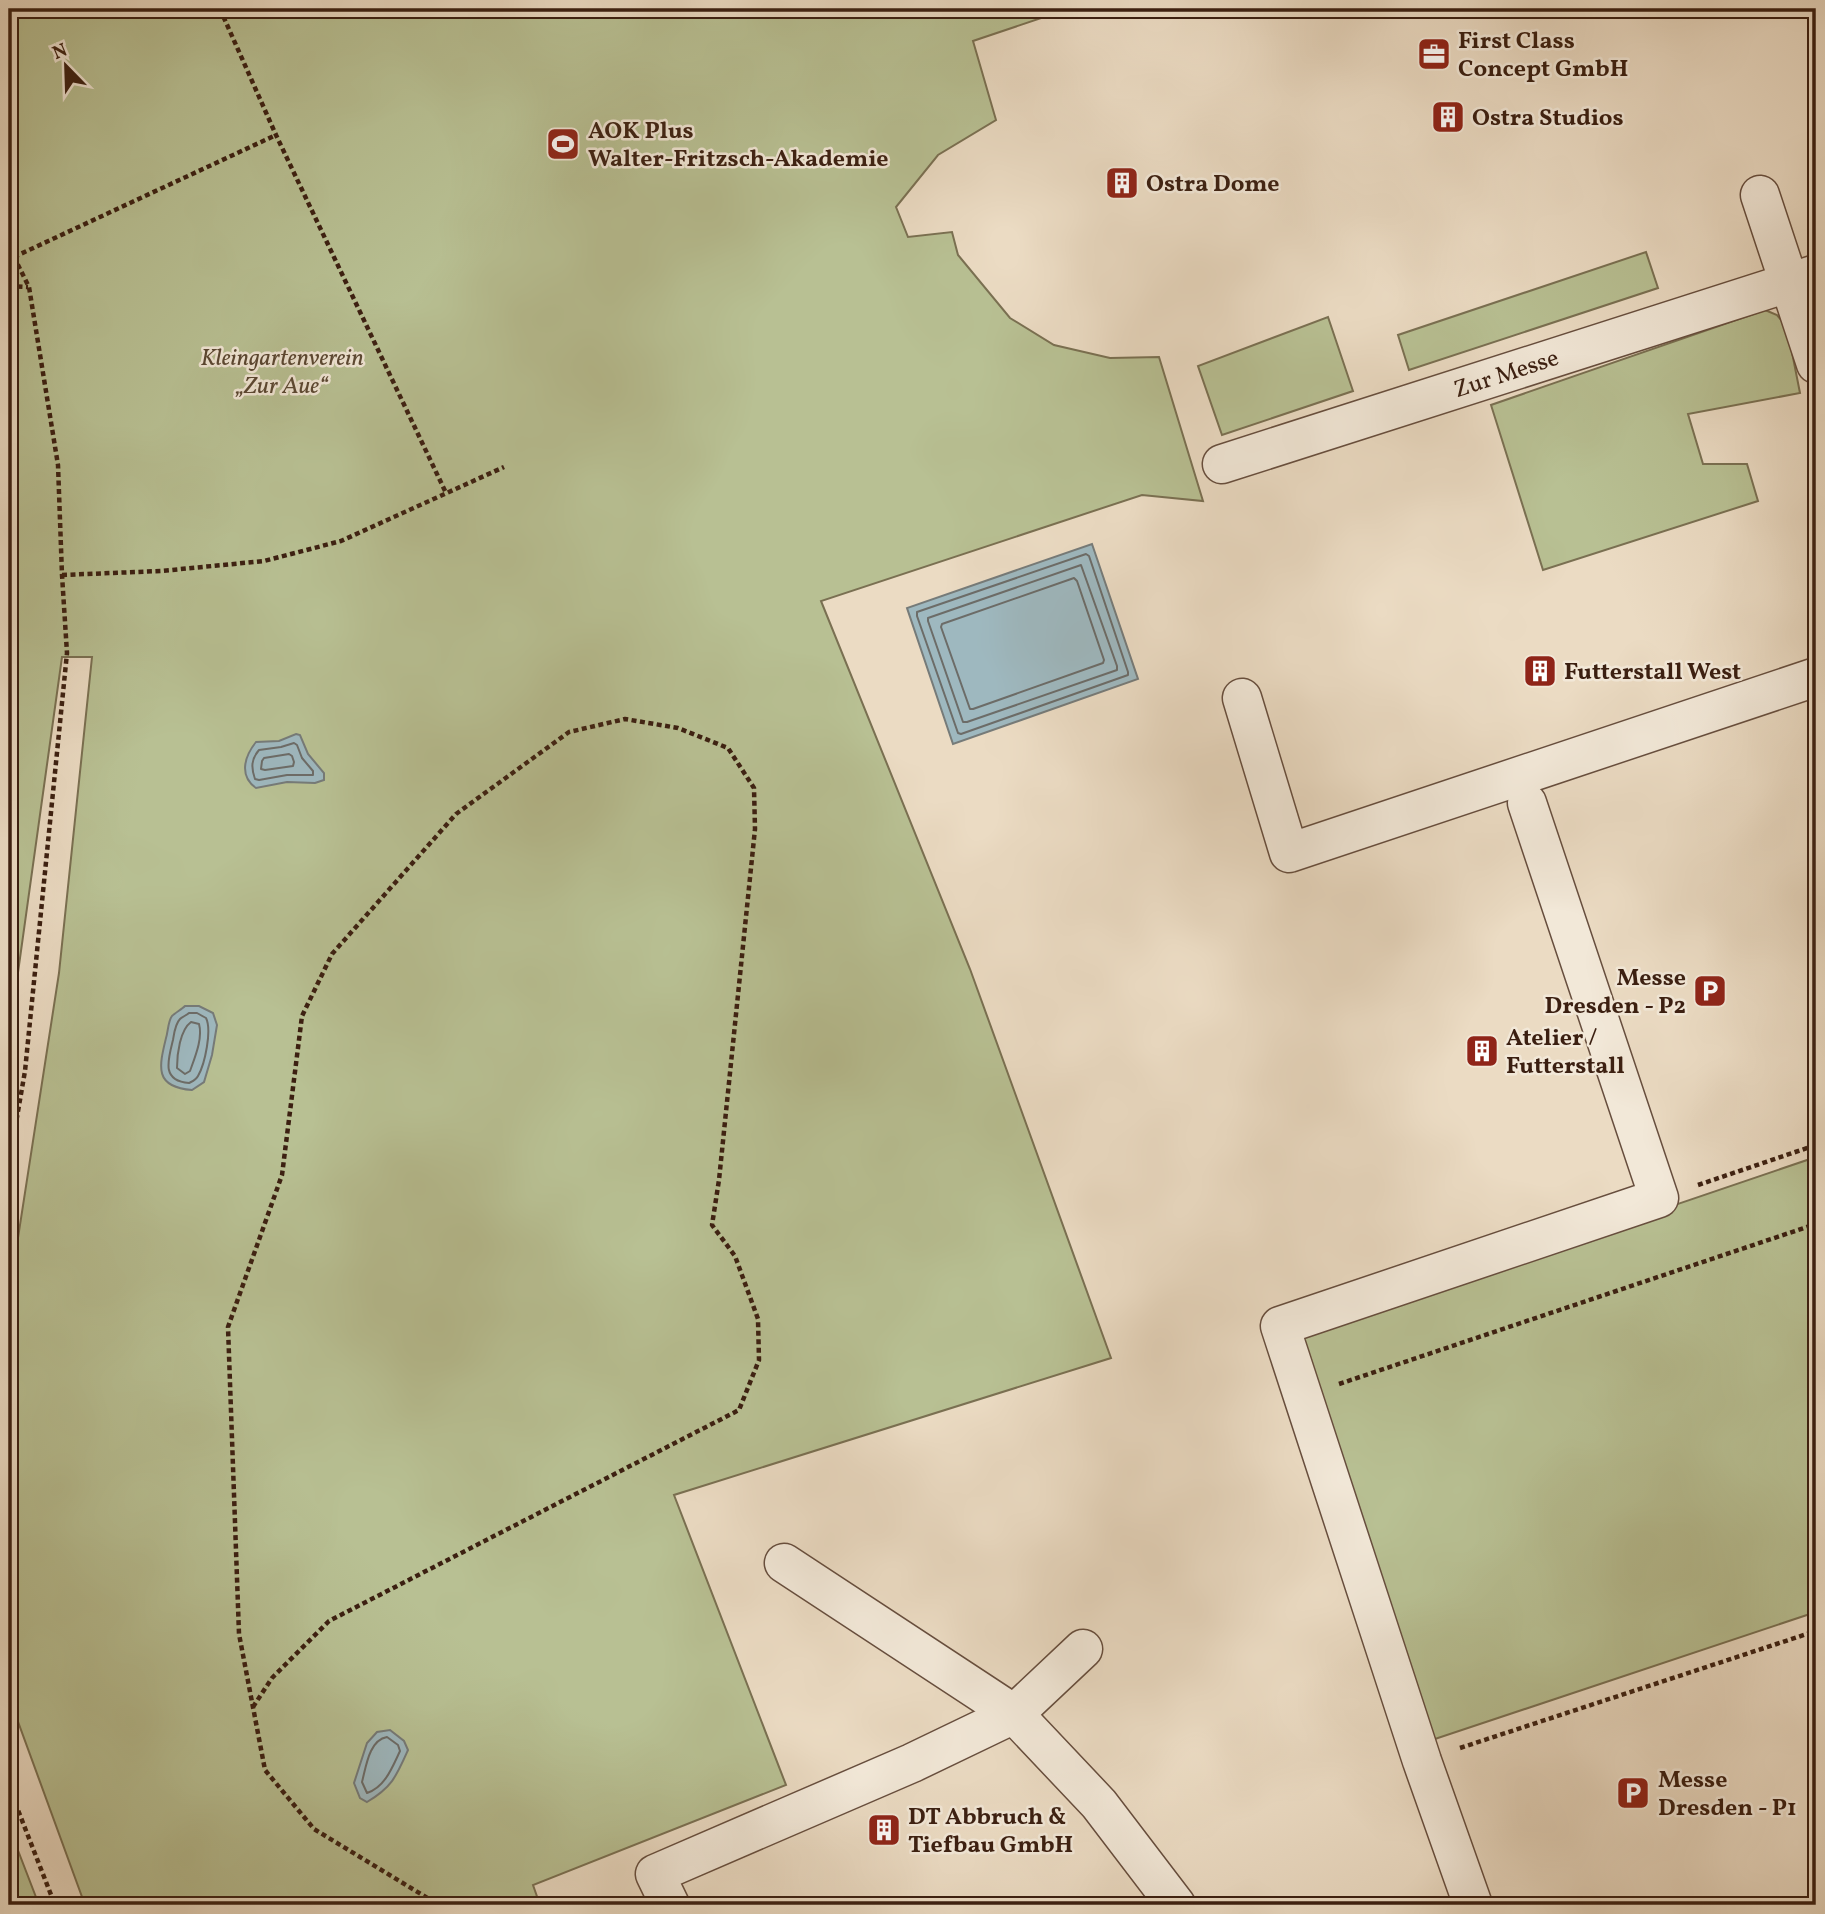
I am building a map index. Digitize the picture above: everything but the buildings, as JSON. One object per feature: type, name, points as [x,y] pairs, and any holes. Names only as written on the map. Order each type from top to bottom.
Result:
[{"type":"lane","points":[[1759,195],[1803,278],[1816,364]]},
{"type":"lane","name":"Zur Messe","points":[[1222,464],[1803,278]]},
{"type":"lane","points":[[1242,698],[1289,853],[1816,677]]},
{"type":"lane","points":[[1473,1905],[1422,1761],[1280,1326],[1659,1198],[1527,803]]},
{"type":"lane","points":[[784,1563],[1014,1714],[1099,1804],[1176,1905]]},
{"type":"lane","points":[[670,1905],[654,1874],[912,1763],[1014,1714],[1083,1649]]},
{"type":"path","points":[[220,9],[276,135],[446,493]]},
{"type":"path","points":[[14,257],[276,135]]},
{"type":"path","points":[[9,250],[29,287],[58,465],[67,653],[25,1071],[9,1163]]},
{"type":"path","points":[[9,286],[29,287]]},
{"type":"path","points":[[62,575],[161,571],[264,561],[341,541],[504,467]]},
{"type":"path","points":[[253,1707],[272,1678],[329,1621],[739,1410],[759,1360],[758,1319],[735,1256],[712,1224],[719,1180],[755,828],[754,788],[728,748],[678,728],[625,719],[569,732],[456,814],[332,954],[302,1016],[282,1175],[228,1326],[239,1634],[265,1770],[314,1829],[439,1905]]},
{"type":"path","points":[[1659,1198],[1816,1145]]},
{"type":"path","points":[[1303,1396],[1816,1224]]},
{"type":"path","points":[[1422,1761],[1816,1631]]},
{"type":"path","points":[[9,1787],[55,1905]]},
{"type":"green space","name":"Kleingartenverein „Zur Aue“","points":[[9,9],[1068,9],[973,41],[996,120],[938,155],[896,207],[908,237],[952,232],[958,255],[1010,318],[1054,345],[1110,358],[1159,357],[1203,501],[1142,495],[821,601],[970,969],[1111,1358],[674,1495],[786,1785],[533,1885],[540,1905],[85,1905],[9,1697],[9,1296],[59,973],[92,657],[62,657],[9,1037]]},
{"type":"green space","points":[[1646,252],[1658,288],[1409,370],[1398,335]]},
{"type":"green space","points":[[1765,310],[1777,315],[1787,327],[1800,393],[1688,414],[1703,464],[1747,464],[1758,501],[1543,570],[1491,405]]},
{"type":"green space","points":[[1328,317],[1353,391],[1222,435],[1198,366]]},
{"type":"green space","points":[[1816,1157],[1816,1612],[1432,1740],[1301,1345],[1307,1330]]},
{"type":"green space","points":[[9,1827],[39,1905],[9,1905]]},
{"type":"water","points":[[1092,544],[1138,679],[953,744],[907,608]]},
{"type":"water","points":[[300,735],[308,754],[324,773],[324,780],[315,783],[287,782],[256,788],[247,778],[245,766],[256,742],[279,741]]},
{"type":"water","points":[[185,1006],[199,1006],[213,1013],[217,1025],[204,1082],[192,1090],[171,1085],[165,1080],[161,1066],[172,1016]]},
{"type":"water","points":[[390,1730],[404,1741],[408,1750],[392,1781],[367,1802],[360,1798],[354,1783],[367,1743],[377,1732]]},
{"type":"place","name":"First Class Concept GmbH","points":[[1434,54]]},
{"type":"place","name":"Ostra Studios","points":[[1448,117]]},
{"type":"place","name":"AOK Plus Walter-Fritzsch-Akademie","points":[[563,144]]},
{"type":"place","name":"Ostra Dome","points":[[1122,183]]},
{"type":"place","name":"Futterstall West","points":[[1540,671]]},
{"type":"place","name":"Messe Dresden - P2","points":[[1710,991]]},
{"type":"place","name":"Atelier / Futterstall","points":[[1482,1051]]},
{"type":"place","name":"Messe Dresden - P1","points":[[1633,1793]]},
{"type":"place","name":"DT Abbruch & Tiefbau GmbH","points":[[884,1830]]}]
